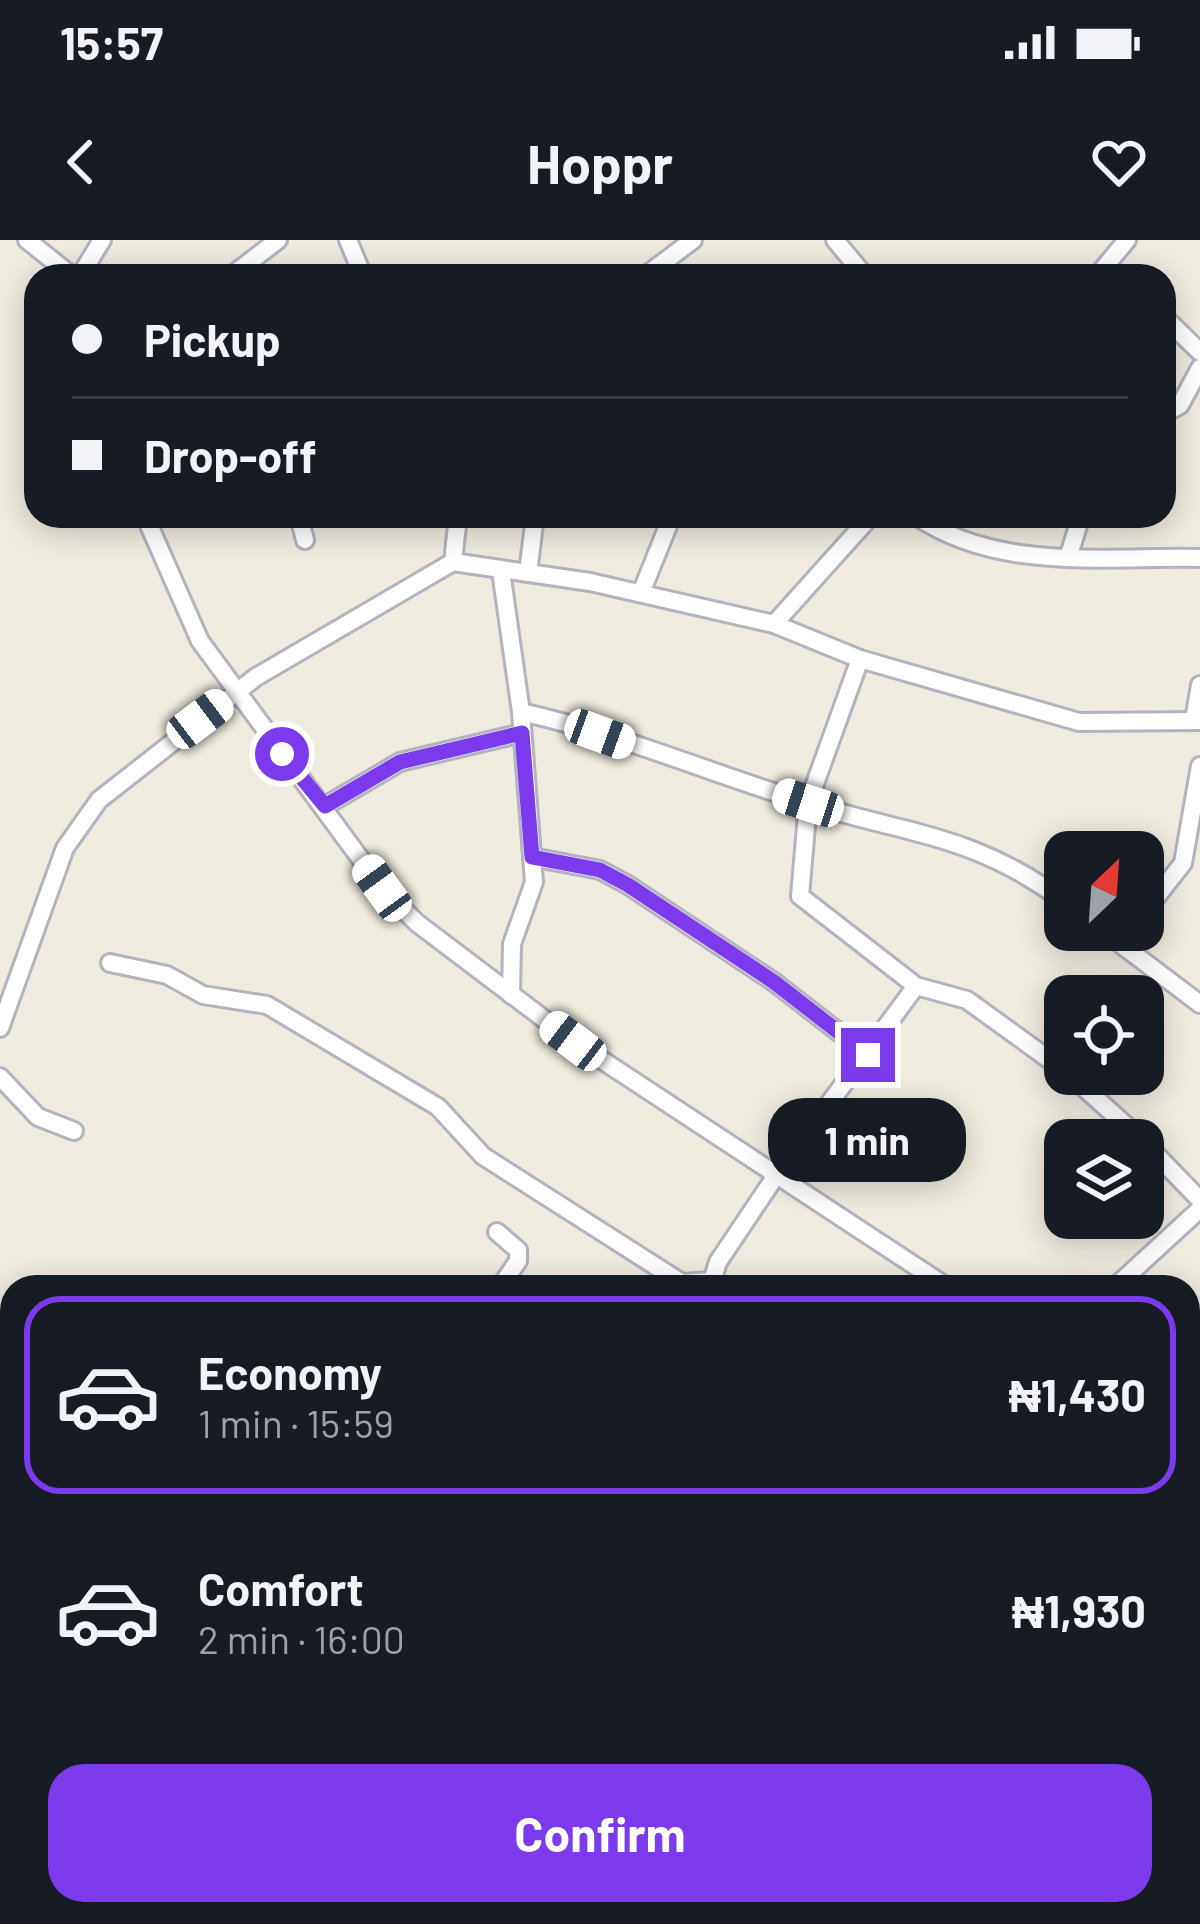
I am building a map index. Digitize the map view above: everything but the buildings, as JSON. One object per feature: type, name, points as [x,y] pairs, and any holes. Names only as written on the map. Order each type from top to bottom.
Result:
[{"type":"street","points":[[27,240],[60,264]]},
{"type":"street","points":[[247,264],[278,240]]},
{"type":"street","points":[[661,264],[693,240]]},
{"type":"street","points":[[835,240],[855,264]]},
{"type":"street","points":[[1176,329],[1200,352]]},
{"type":"street","points":[[1176,407],[1200,368]]},
{"type":"street","points":[[150,528],[186,616],[236,692],[401,908],[511,995],[929,1275]]},
{"type":"street","points":[[302,528],[305,540]]},
{"type":"street","points":[[453,562],[457,528]]},
{"type":"street","points":[[528,573],[534,528]]},
{"type":"street","points":[[641,593],[667,528]]},
{"type":"street","points":[[774,625],[858,528]]},
{"type":"street","points":[[934,528],[996,553],[1200,558]]},
{"type":"street","points":[[1069,555],[1078,528]]},
{"type":"street","points":[[0,1028],[75,831],[130,772],[236,692],[453,562],[641,593],[774,625],[860,659],[1079,722],[1197,720],[1200,685]]},
{"type":"street","points":[[501,571],[521,712],[532,857],[531,898],[512,944],[511,995]]},
{"type":"street","points":[[860,659],[808,803],[800,896],[916,986],[967,1000],[1044,1055]]},
{"type":"street","points":[[521,712],[808,803],[959,841],[1008,862],[1044,887]]},
{"type":"street","points":[[325,806],[400,762],[522,733]]},
{"type":"street","points":[[1164,893],[1191,865],[1200,766]]},
{"type":"street","points":[[532,857],[600,870],[628,885],[774,982],[868,1055]]},
{"type":"street","points":[[1141,951],[1200,1004]]},
{"type":"street","points":[[110,963],[166,975],[203,994],[267,1005],[438,1107],[483,1156],[669,1275]]},
{"type":"street","points":[[716,1275],[718,1262],[777,1174],[916,986]]},
{"type":"street","points":[[0,1077],[38,1117],[74,1131]]},
{"type":"street","points":[[1093,1095],[1120,1119]]},
{"type":"street","points":[[1126,1275],[1200,1204],[1164,1164]]},
{"type":"street","points":[[497,1232],[518,1250],[506,1275]]},
{"type":"route","points":[[282,754],[325,806],[400,762],[522,733],[532,857],[600,870],[628,885],[774,982],[868,1055]]}]
